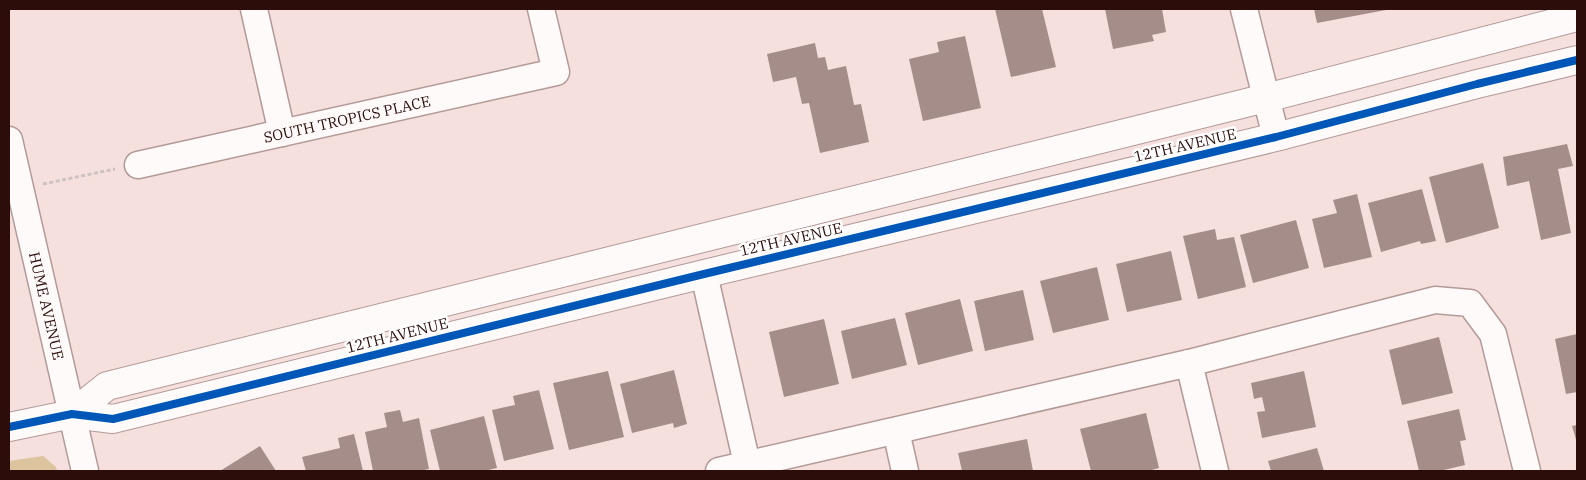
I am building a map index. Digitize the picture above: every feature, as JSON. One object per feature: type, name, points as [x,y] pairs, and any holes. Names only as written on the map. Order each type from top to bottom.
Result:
[{"type":"street","points":[[254,9],[282,133]]},
{"type":"street","name":"SOUTH TROPICS PLACE","points":[[138,165],[556,72],[541,9]]},
{"type":"street","points":[[1244,9],[1276,138]]},
{"type":"street","name":"12TH AVENUE","points":[[72,414],[107,386],[1266,98],[1565,16]]},
{"type":"street","name":"12TH AVENUE","points":[[9,427],[72,414],[113,419],[704,274],[1276,138],[1477,84],[1577,60]]},
{"type":"street","name":"HUME AVENUE","points":[[9,140],[84,471]]},
{"type":"street","points":[[747,464],[704,274],[708,260],[716,250],[732,244],[883,207],[914,196],[946,177]]},
{"type":"street","points":[[720,471],[1188,363],[1435,300],[1470,303],[1493,334],[1527,471]]},
{"type":"street","points":[[1188,363],[1215,471]]},
{"type":"street","points":[[896,431],[906,471]]},
{"type":"path","points":[[20,188],[138,165]]},
{"type":"shaded area","points":[[43,456],[56,467],[57,471],[9,471],[9,461]]},
{"type":"building","points":[[995,9],[1042,9],[1056,67],[1011,77]]},
{"type":"building","points":[[1105,9],[1162,9],[1166,32],[1152,35],[1154,41],[1113,49]]},
{"type":"building","points":[[1314,9],[1386,9],[1386,10],[1317,23]]},
{"type":"building","points":[[965,36],[981,108],[923,121],[909,59],[939,52],[937,42]]},
{"type":"building","points":[[815,43],[818,58],[825,57],[828,70],[846,66],[854,105],[861,104],[869,142],[820,153],[809,103],[802,104],[796,77],[773,82],[767,54]]},
{"type":"building","points":[[1567,144],[1573,166],[1558,169],[1571,233],[1541,240],[1529,181],[1507,186],[1503,157]]},
{"type":"building","points":[[1483,163],[1499,228],[1446,243],[1429,177]]},
{"type":"building","points":[[1422,189],[1436,241],[1421,244],[1420,241],[1381,252],[1368,203]]},
{"type":"building","points":[[1357,194],[1372,257],[1324,268],[1312,219],[1337,213],[1333,200]]},
{"type":"building","points":[[1296,220],[1309,268],[1253,283],[1240,235]]},
{"type":"building","points":[[1215,229],[1217,240],[1234,237],[1246,287],[1198,299],[1183,236]]},
{"type":"building","points":[[1171,251],[1182,300],[1127,312],[1116,264]]},
{"type":"building","points":[[1097,267],[1109,320],[1053,333],[1040,281]]},
{"type":"building","points":[[1023,290],[1034,340],[985,351],[974,301]]},
{"type":"building","points":[[960,299],[973,351],[918,365],[905,313]]},
{"type":"building","points":[[895,318],[907,365],[852,379],[841,331]]},
{"type":"building","points":[[824,319],[839,384],[784,397],[769,332]]},
{"type":"building","points":[[1577,334],[1577,392],[1566,394],[1555,339]]},
{"type":"building","points":[[1439,337],[1453,393],[1402,405],[1389,350]]},
{"type":"building","points":[[674,370],[687,424],[674,428],[673,423],[632,433],[620,384]]},
{"type":"building","points":[[608,371],[624,437],[569,450],[553,383]]},
{"type":"building","points":[[1304,371],[1316,427],[1262,438],[1257,412],[1265,411],[1262,397],[1254,399],[1251,383]]},
{"type":"building","points":[[539,390],[554,449],[504,461],[492,410],[515,405],[513,396]]},
{"type":"building","points":[[1459,409],[1466,440],[1460,441],[1465,465],[1440,471],[1419,471],[1407,421]]},
{"type":"building","points":[[400,410],[403,422],[419,418],[429,469],[419,471],[373,471],[365,432],[387,427],[384,413]]},
{"type":"building","points":[[1146,413],[1159,468],[1148,471],[1091,471],[1080,429]]},
{"type":"building","points":[[484,416],[497,468],[484,471],[440,471],[430,430]]},
{"type":"building","points":[[1577,425],[1577,443],[1572,426]]},
{"type":"building","points":[[354,434],[363,471],[306,471],[302,457],[340,448],[338,438]]},
{"type":"building","points":[[1027,439],[1033,471],[962,471],[958,453]]},
{"type":"building","points":[[260,446],[276,471],[220,471]]},
{"type":"building","points":[[1317,448],[1324,471],[1271,471],[1268,461]]},
{"type":"cycle path","points":[[9,427],[72,414],[113,419],[704,274],[1276,137],[1477,84],[1577,60]]}]
